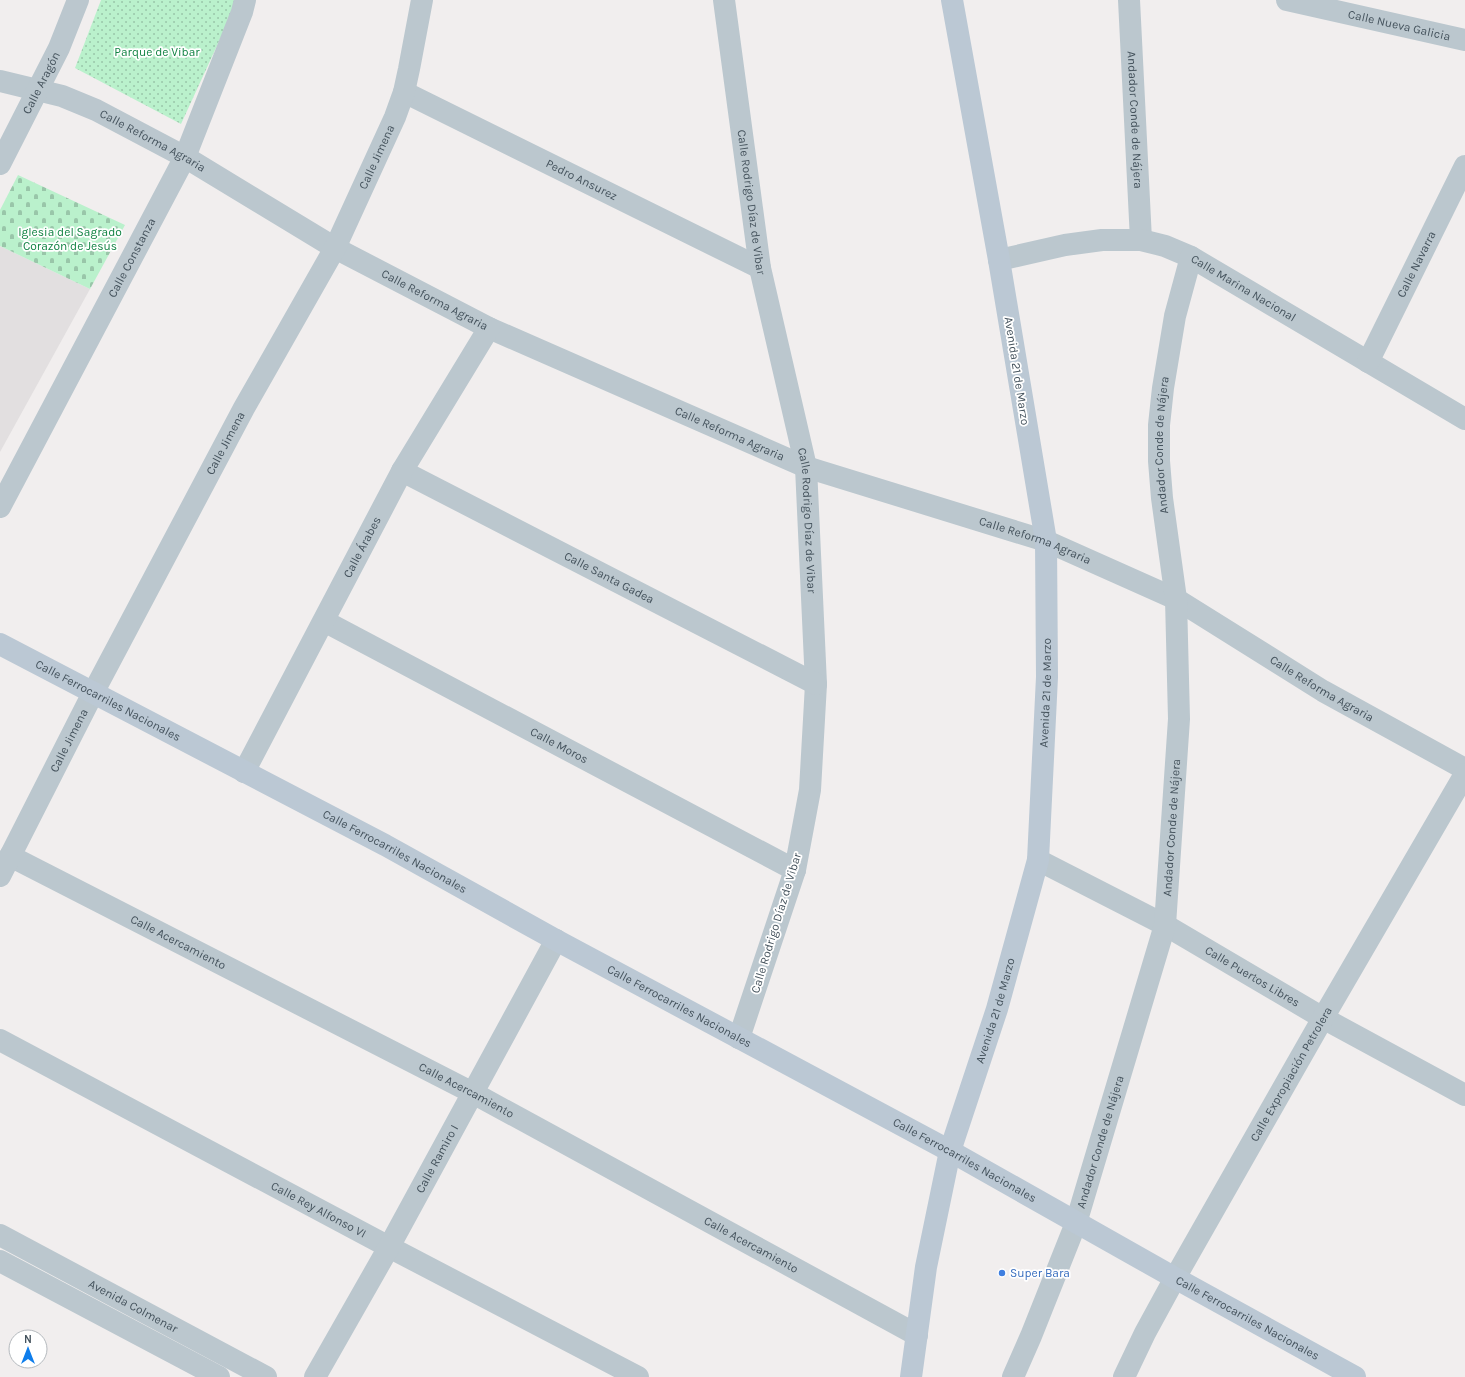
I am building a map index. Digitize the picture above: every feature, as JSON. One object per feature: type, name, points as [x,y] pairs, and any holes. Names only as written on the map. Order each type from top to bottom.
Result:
[{"type":"street","name":"Calle Aragón","points":[[0,164],[58,48],[78,0]]},
{"type":"street","name":"Calle Constanza","points":[[0,507],[185,158],[242,12],[245,0]]},
{"type":"street","name":"Calle Jimena","points":[[0,876],[93,693],[244,408],[335,248],[395,118],[404,92],[422,0]]},
{"type":"street","name":"Calle Rodrigo Díaz de Vibar","points":[[724,0],[760,268],[806,467],[816,684],[810,790],[795,870],[739,1038]]},
{"type":"street","name":"Avenida 21 de Marzo","points":[[911,1377],[926,1267],[950,1152],[997,1009],[1038,860],[1047,677],[1046,541],[999,260],[952,0]]},
{"type":"street","name":"Andador Conde de Nájera","points":[[1129,0],[1141,240]]},
{"type":"street","name":"Calle Nueva Galicia","points":[[1287,0],[1465,40]]},
{"type":"street","name":"Calle Reforma Agraria","points":[[0,81],[62,96],[96,110],[185,158],[335,248],[489,328],[806,467],[1046,541],[1176,599],[1323,691],[1465,769]]},
{"type":"street","name":"Pedro Ansurez","points":[[404,92],[760,268]]},
{"type":"street","name":"Calle Navarra","points":[[1368,362],[1465,166]]},
{"type":"street","name":"Calle Marina Nacional","points":[[999,260],[1065,245],[1102,240],[1141,240],[1165,246],[1191,257],[1465,419]]},
{"type":"street","name":"Andador Conde de Nájera","points":[[1013,1377],[1076,1223],[1165,925],[1179,718],[1176,599],[1162,498],[1159,461],[1159,426],[1163,388],[1175,316],[1191,257]]},
{"type":"street","name":"Calle Árabes","points":[[244,772],[402,471],[489,328]]},
{"type":"street","name":"Calle Santa Gadea","points":[[402,471],[816,684]]},
{"type":"street","name":"Calle Moros","points":[[324,621],[795,870]]},
{"type":"street","name":"Calle Ferrocarriles Nacionales","points":[[0,644],[385,845],[556,940],[950,1152],[1355,1377]]},
{"type":"street","name":"Calle Expropiación Petrolera","points":[[1124,1377],[1145,1333],[1175,1278],[1323,1018],[1465,774]]},
{"type":"street","name":"Calle Acercamiento","points":[[10,856],[473,1093],[917,1335]]},
{"type":"street","name":"Calle Puertos Libres","points":[[1038,860],[1165,925],[1323,1018],[1465,1095]]},
{"type":"street","name":"Calle Ramiro I","points":[[315,1377],[389,1247],[556,940]]},
{"type":"street","name":"Calle Rey Alfonso VI","points":[[0,1040],[389,1247],[638,1377]]},
{"type":"street","name":"Avenida Colmenar","points":[[0,1235],[266,1377]]},
{"type":"street","name":"Avenida Colmenar","points":[[0,1261],[219,1377]]},
{"type":"shaded area","points":[[0,246],[90,289],[0,452]]},
{"type":"green space","name":"Parque de Vibar","points":[[101,0],[238,0],[181,124],[75,68]]},
{"type":"green space","name":"Iglesia del Sagrado Corazón de Jesús","points":[[18,175],[125,225],[90,289],[0,246],[0,210]]},
{"type":"place","name":"Super Bara","points":[[1002,1273]]}]
